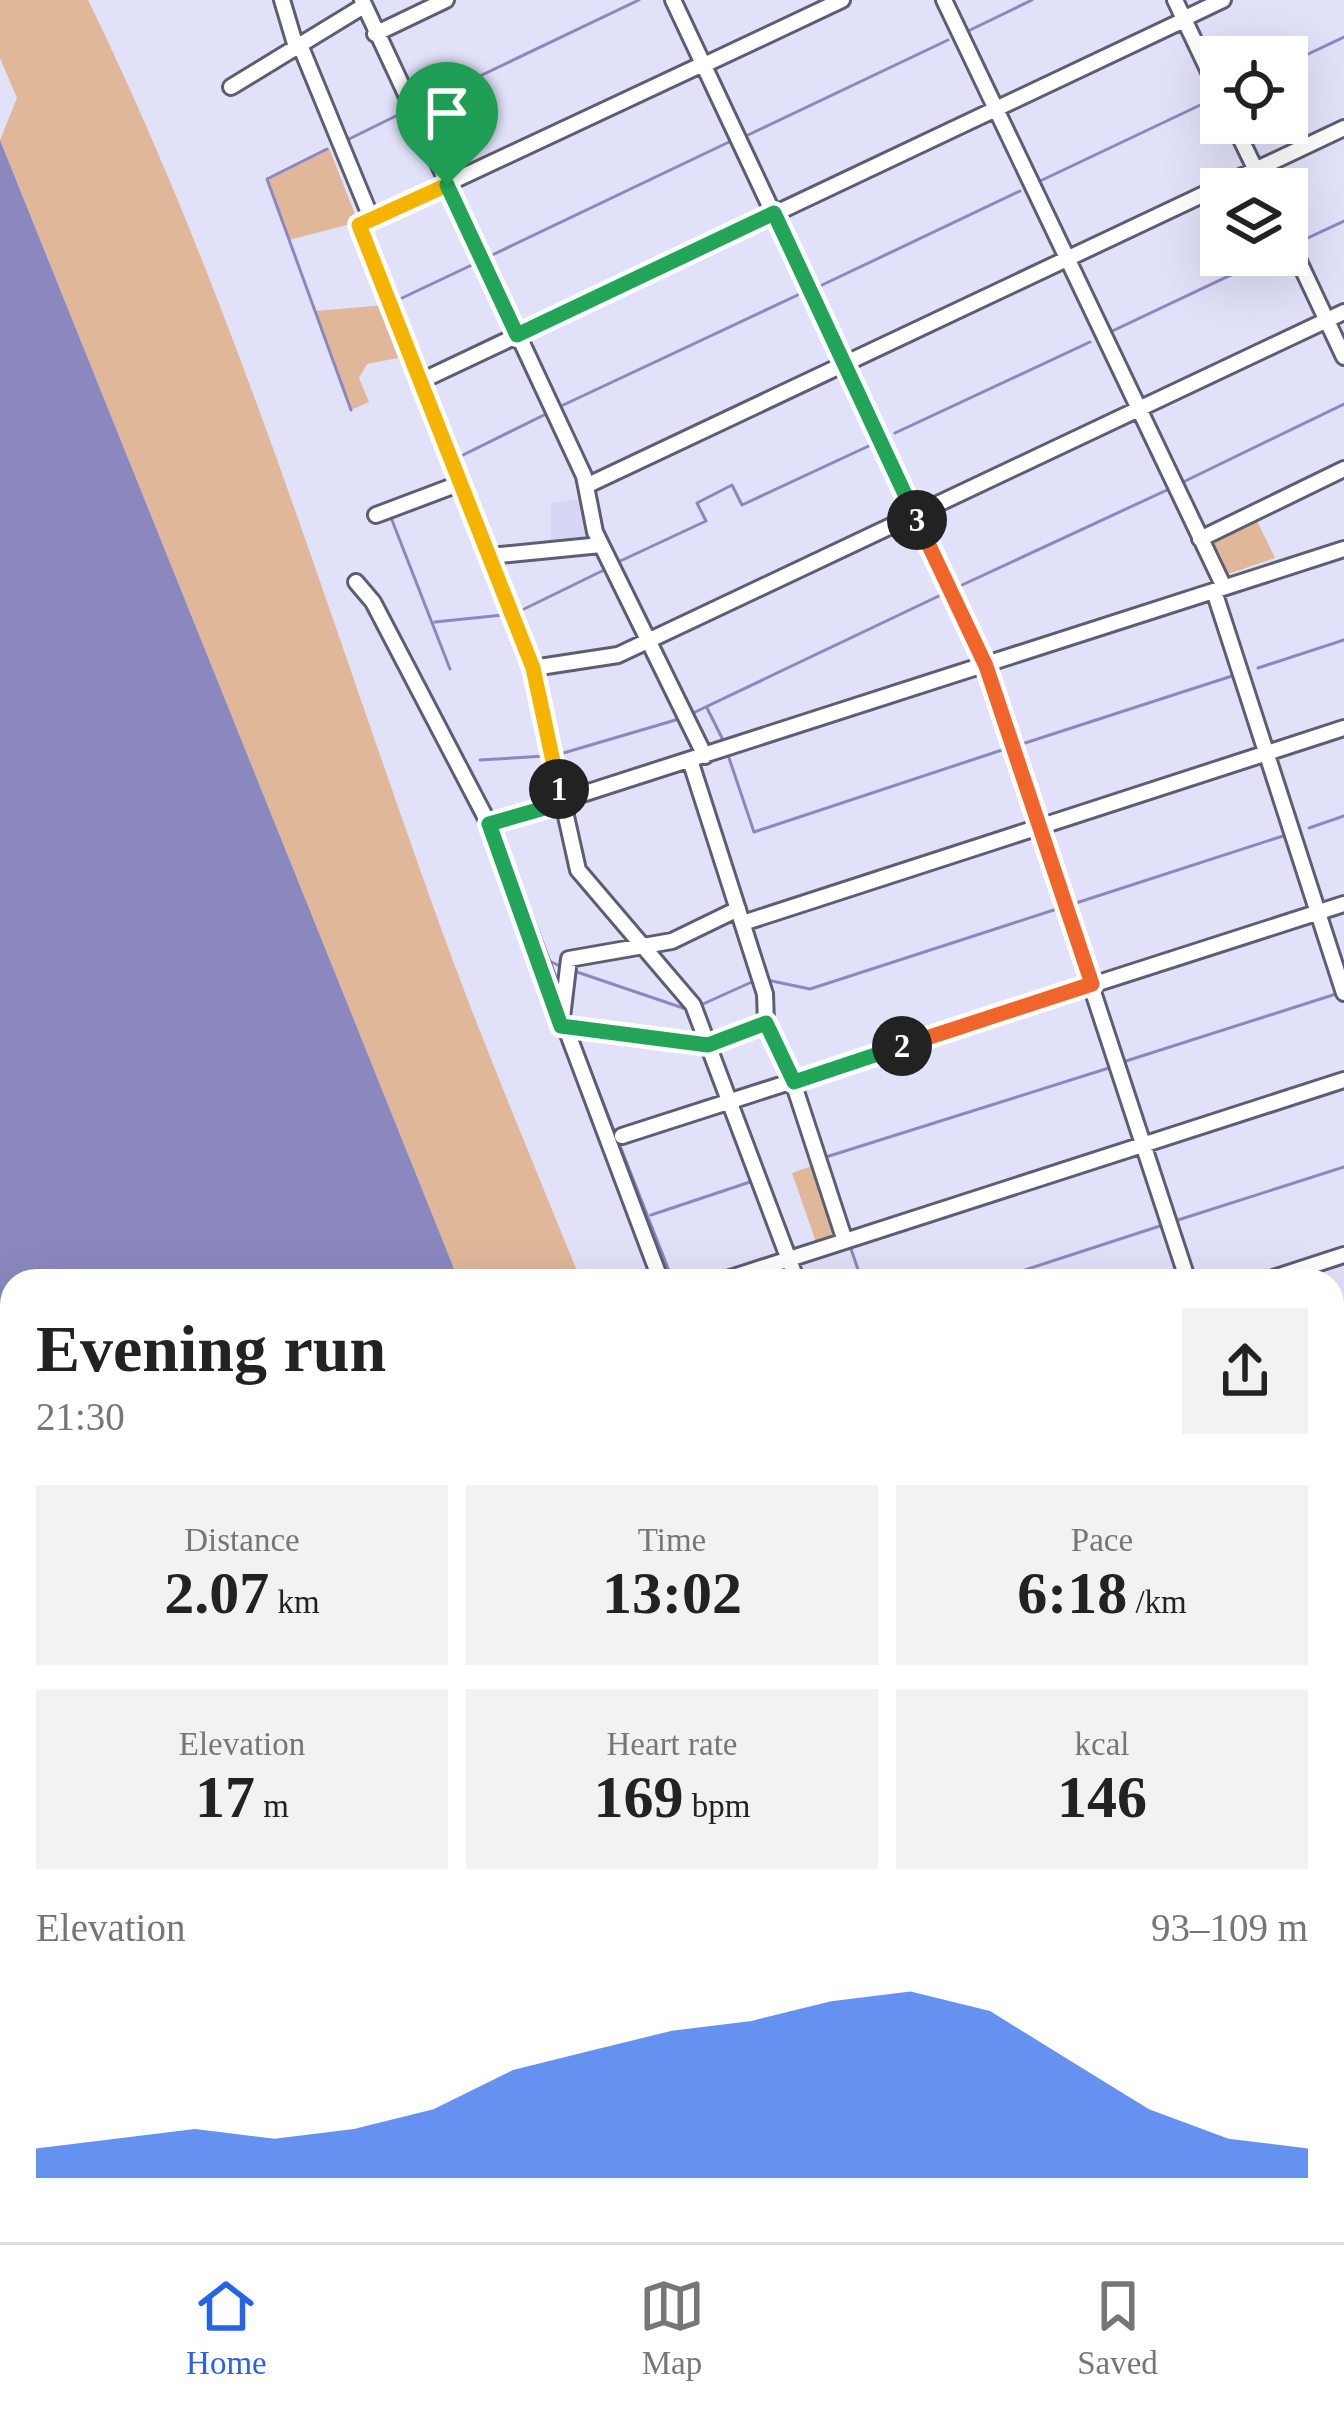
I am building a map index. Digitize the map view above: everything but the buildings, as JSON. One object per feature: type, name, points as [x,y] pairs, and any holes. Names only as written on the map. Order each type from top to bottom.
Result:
[{"type":"street","points":[[282,0],[461,483],[536,668],[562,803],[583,879],[693,1005],[793,1269]]},
{"type":"street","points":[[374,34],[446,0]]},
{"type":"street","points":[[673,0],[986,666],[1184,1269]]},
{"type":"street","points":[[367,222],[842,0]]},
{"type":"street","points":[[944,0],[1063,262],[1200,538],[1322,911],[1344,993]]},
{"type":"street","points":[[1174,0],[1200,53]]},
{"type":"street","points":[[424,380],[1223,0]]},
{"type":"street","points":[[231,86],[362,3],[588,485],[601,545],[698,758],[765,994],[766,1023],[794,1082],[845,1241]]},
{"type":"street","points":[[1260,168],[1344,128]]},
{"type":"street","points":[[588,485],[1200,197]]},
{"type":"street","points":[[1306,276],[1344,357]]},
{"type":"street","points":[[536,668],[618,655],[1344,312]]},
{"type":"street","points":[[1200,538],[1344,469]]},
{"type":"street","points":[[376,515],[461,483]]},
{"type":"street","points":[[493,555],[601,545]]},
{"type":"street","points":[[489,824],[1344,549]]},
{"type":"street","points":[[356,582],[373,602],[489,824],[561,1026],[656,1269]]},
{"type":"street","points":[[561,1026],[568,959],[672,941],[1344,728]]},
{"type":"street","points":[[622,1136],[1344,904]]},
{"type":"street","points":[[561,1026],[708,1045],[766,1023]]},
{"type":"street","points":[[758,1269],[1344,1080]]},
{"type":"street","points":[[1301,1269],[1344,1255]]},
{"type":"shaded area","points":[[0,0],[88,0],[229,329],[464,990],[576,1269],[454,1269],[0,140],[17,98],[0,58]]},
{"type":"shaded area","points":[[934,0],[940,0],[1216,583],[1212,584]]},
{"type":"shaded area","points":[[0,140],[454,1269],[0,1269]]},
{"type":"shaded area","points":[[329,148],[358,222],[289,240],[267,179]]},
{"type":"shaded area","points":[[386,305],[408,356],[367,364],[359,378],[369,402],[351,410],[315,311]]},
{"type":"shaded area","points":[[587,497],[594,541],[551,544],[551,503]]},
{"type":"shaded area","points":[[1255,517],[1275,558],[1222,576],[1204,541]]},
{"type":"shaded area","points":[[815,1165],[838,1234],[816,1242],[792,1173]]},
{"type":"waterway","points":[[419,105],[639,0]]},
{"type":"waterway","points":[[964,33],[1032,0]]},
{"type":"waterway","points":[[1308,54],[1344,37]]},
{"type":"waterway","points":[[748,135],[948,40]]},
{"type":"waterway","points":[[1038,182],[1200,105]]},
{"type":"waterway","points":[[343,142],[406,111]]},
{"type":"waterway","points":[[488,257],[729,142]]},
{"type":"waterway","points":[[327,149],[267,179],[351,410]]},
{"type":"waterway","points":[[344,169],[362,216]]},
{"type":"waterway","points":[[820,286],[1020,191]]},
{"type":"waterway","points":[[1308,238],[1344,221]]},
{"type":"waterway","points":[[402,298],[476,263]]},
{"type":"waterway","points":[[1106,334],[1229,276]]},
{"type":"waterway","points":[[559,407],[802,293]]},
{"type":"waterway","points":[[895,433],[1090,342]]},
{"type":"waterway","points":[[430,386],[470,489]]},
{"type":"waterway","points":[[1179,484],[1344,404]]},
{"type":"waterway","points":[[459,457],[548,413]]},
{"type":"waterway","points":[[616,563],[706,521],[697,503],[732,485],[742,505],[873,444]]},
{"type":"waterway","points":[[594,489],[597,509]]},
{"type":"waterway","points":[[962,585],[1167,490]]},
{"type":"waterway","points":[[390,515],[450,669]]},
{"type":"waterway","points":[[518,612],[606,569]]},
{"type":"waterway","points":[[691,714],[943,594]]},
{"type":"waterway","points":[[435,622],[503,615]]},
{"type":"waterway","points":[[1258,668],[1344,640]]},
{"type":"waterway","points":[[1025,743],[1235,675]]},
{"type":"waterway","points":[[707,708],[724,742]]},
{"type":"waterway","points":[[560,754],[679,719]]},
{"type":"waterway","points":[[729,758],[754,832],[1005,749]]},
{"type":"waterway","points":[[480,760],[545,756]]},
{"type":"waterway","points":[[1309,828],[1344,816]]},
{"type":"waterway","points":[[500,829],[531,918]]},
{"type":"waterway","points":[[1076,903],[1286,835]]},
{"type":"waterway","points":[[767,980],[810,989],[1060,908]]},
{"type":"waterway","points":[[547,960],[564,968]]},
{"type":"waterway","points":[[574,971],[689,1010]]},
{"type":"waterway","points":[[676,974],[693,994]]},
{"type":"waterway","points":[[703,1004],[754,981]]},
{"type":"waterway","points":[[1126,1061],[1336,994]]},
{"type":"waterway","points":[[588,1064],[668,1269]]},
{"type":"waterway","points":[[826,1157],[1112,1067]]},
{"type":"waterway","points":[[1178,1220],[1344,1167]]},
{"type":"waterway","points":[[651,1215],[756,1180]]},
{"type":"waterway","points":[[1028,1269],[1163,1225]]},
{"type":"waterway","points":[[850,1246],[858,1269]]},
{"type":"route","points":[[447,185],[517,335],[774,213],[986,666],[1092,984],[794,1082],[766,1023],[708,1045],[561,1026],[489,824],[562,803],[533,668],[359,225],[447,185]]}]
